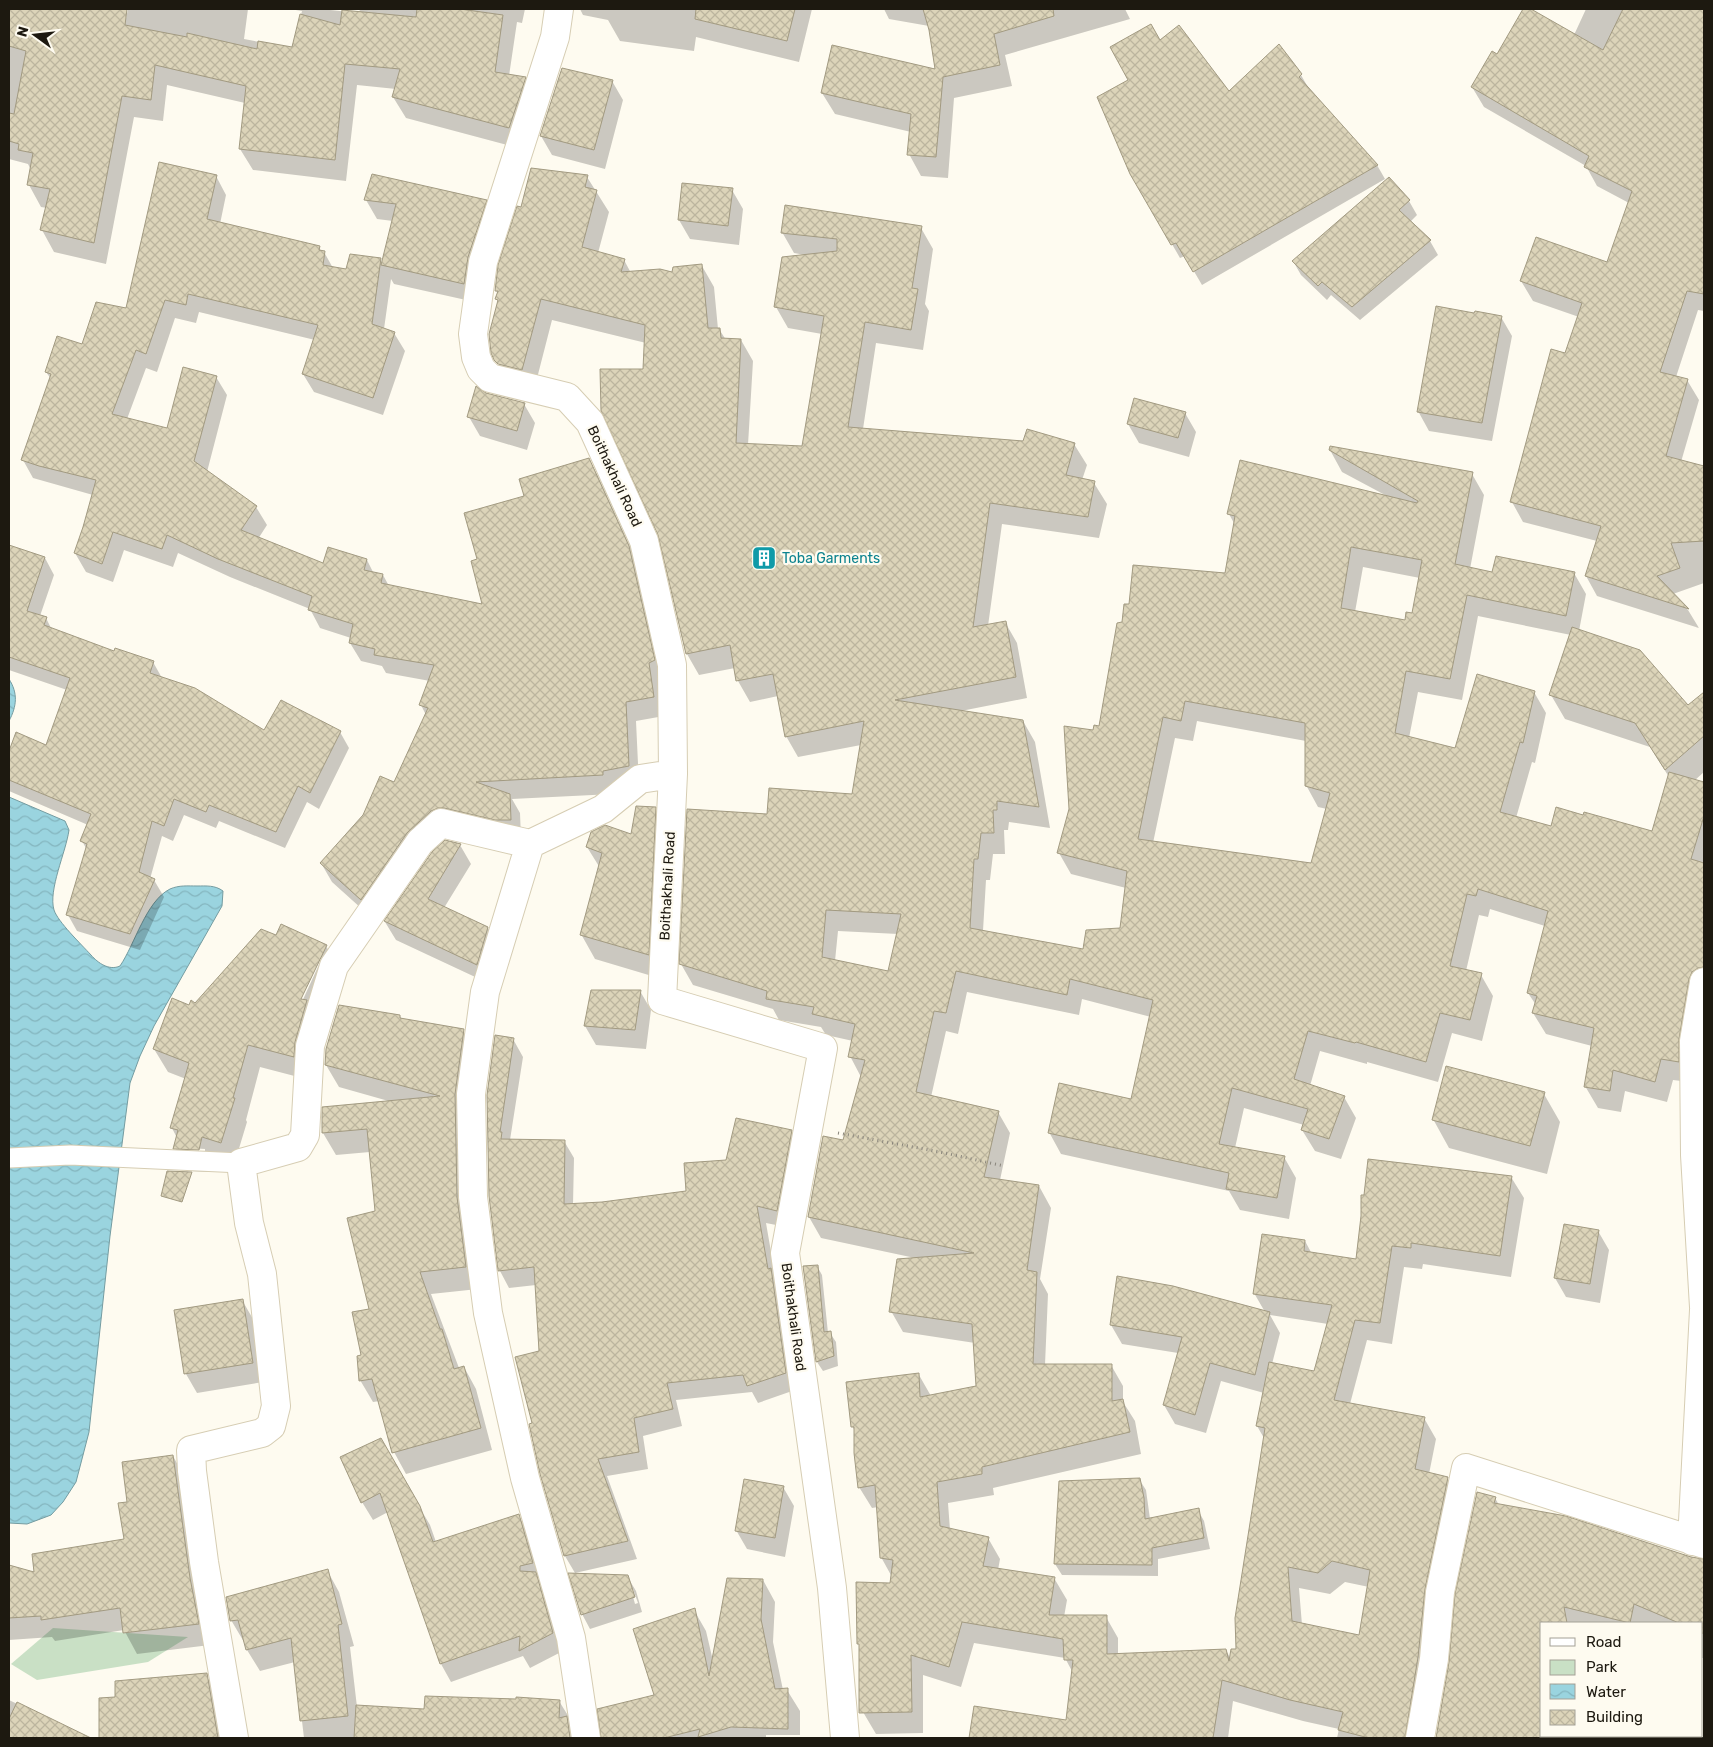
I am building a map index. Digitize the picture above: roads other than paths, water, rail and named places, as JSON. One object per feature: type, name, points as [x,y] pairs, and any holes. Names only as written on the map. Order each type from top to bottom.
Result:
[{"type":"street","name":"Boithakhali Road","points":[[559,9],[555,37],[483,262],[473,334],[474,341],[481,369],[490,378],[567,397],[590,422],[644,541],[672,665],[673,774],[662,1000],[823,1048],[785,1253],[832,1588],[845,1738]]},
{"type":"street","points":[[234,1738],[204,1562],[191,1450],[262,1433],[271,1426],[276,1406],[262,1274],[249,1223],[241,1163],[298,1147],[305,1134],[310,1046],[334,966],[420,842],[441,823],[530,844],[603,809],[640,779],[673,774]]},
{"type":"street","points":[[530,844],[485,992],[471,1094],[473,1198],[488,1314],[525,1478],[571,1638],[586,1738]]},
{"type":"street","points":[[1420,1738],[1434,1659],[1440,1592],[1466,1468],[1698,1542],[1704,1309],[1695,1155],[1694,1041],[1704,982]]},
{"type":"lane","points":[[9,1158],[70,1155],[241,1163]]},
{"type":"water","points":[[9,679],[14,689],[15,700],[14,710],[9,721]]},
{"type":"water","points":[[9,797],[65,821],[69,830],[53,892],[54,910],[70,933],[94,958],[108,967],[120,966],[154,903],[170,889],[183,886],[207,886],[223,891],[222,906],[154,1026],[130,1083],[110,1236],[89,1432],[76,1482],[63,1502],[51,1515],[27,1524],[9,1523]]},
{"type":"place","name":"Toba Garments","points":[[764,558]]}]
